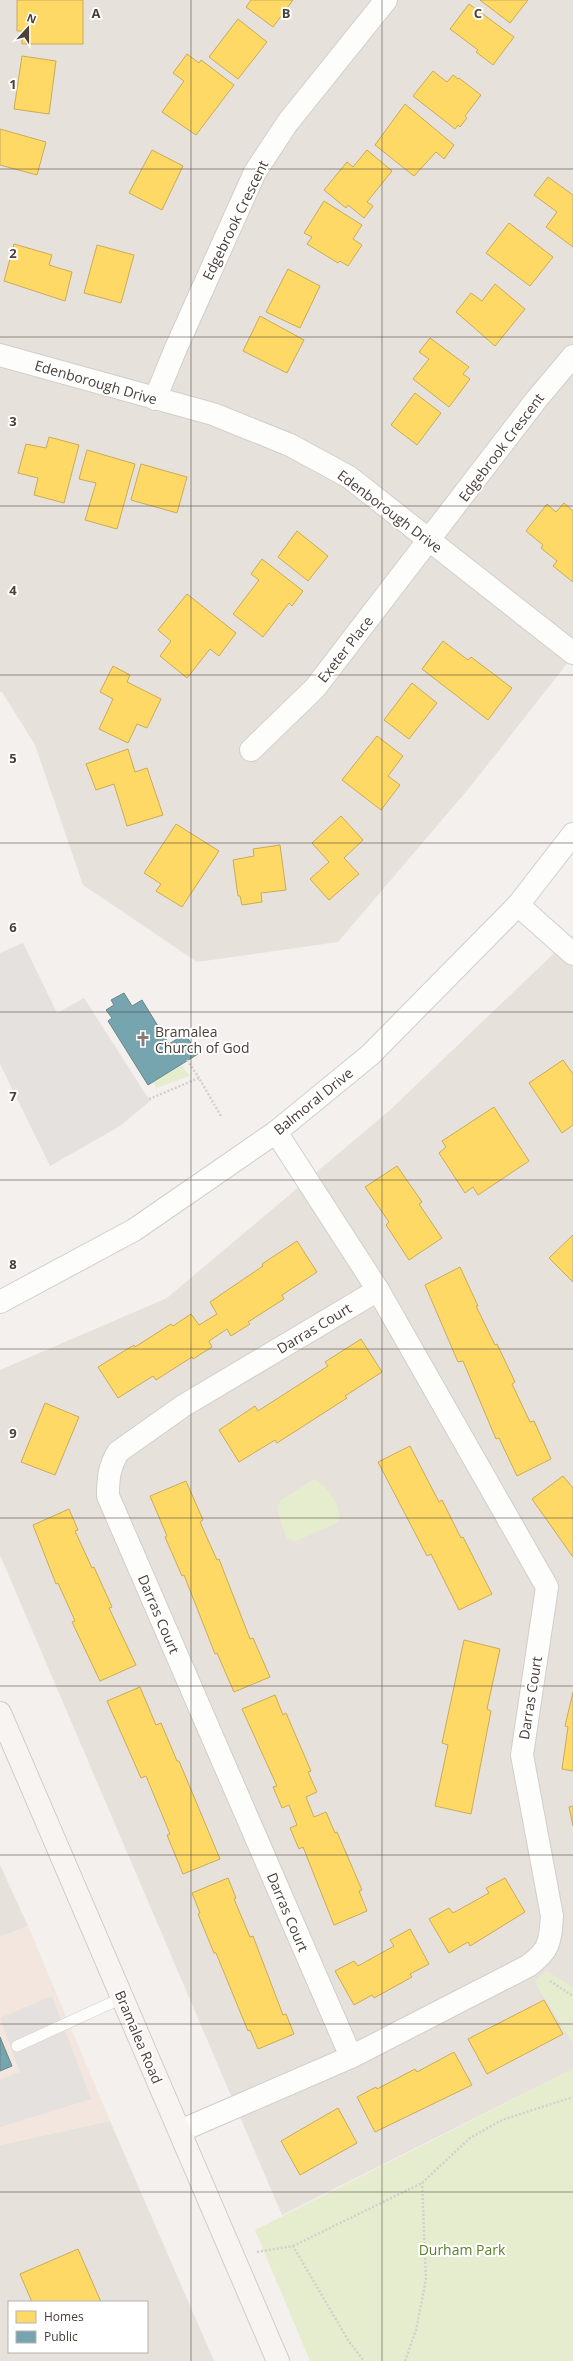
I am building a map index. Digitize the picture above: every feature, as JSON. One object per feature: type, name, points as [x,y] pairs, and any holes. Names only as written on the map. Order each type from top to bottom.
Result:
[{"type":"main road","name":"Bramalea Road","points":[[0,1713],[278,2361]]},
{"type":"street","name":"Edgebrook Crescent","points":[[155,399],[176,348],[255,172],[288,122],[386,0]]},
{"type":"street","name":"Edenborough Drive","points":[[0,355],[213,414],[290,445],[349,477],[430,539],[573,653]]},
{"type":"street","name":"Edgebrook Crescent","points":[[430,539],[536,400],[573,356]]},
{"type":"street","name":"Exeter Place","points":[[251,750],[315,688],[430,539]]},
{"type":"street","name":"Balmoral Drive","points":[[0,1302],[134,1230],[276,1132],[370,1055],[518,904],[573,834]]},
{"type":"street","points":[[518,904],[573,954]]},
{"type":"street","name":"Darras Court","points":[[180,2131],[351,2057],[528,1966],[543,1955],[550,1936],[552,1916],[522,1755],[547,1586],[378,1290],[276,1132]]},
{"type":"street","name":"Darras Court","points":[[351,2057],[108,1496],[108,1478],[111,1463],[118,1452],[176,1411],[378,1290]]},
{"type":"lane","points":[[17,2046],[122,1998]]},
{"type":"path","points":[[188,1060],[221,1116]]},
{"type":"path","points":[[149,1099],[199,1078]]},
{"type":"path","points":[[233,2256],[293,2246],[422,2183],[470,2138],[502,2120],[573,2097]]},
{"type":"path","points":[[405,2361],[416,2330],[426,2279],[422,2183]]},
{"type":"path","points":[[293,2246],[348,2340],[364,2361]]},
{"type":"shaded area","points":[[0,0],[573,0],[573,656],[470,787],[338,942],[197,962],[83,885],[35,745],[2,692],[0,692]]},
{"type":"shaded area","points":[[573,935],[573,1988],[546,1971],[535,1982],[573,2043],[573,2069],[282,2215],[0,1555],[0,1370],[167,1298],[389,1111]]},
{"type":"shaded area","points":[[23,943],[57,1013],[84,998],[150,1101],[120,1126],[50,1166],[0,1064],[0,953]]},
{"type":"shaded area","points":[[0,1865],[28,1926],[0,1937]]},
{"type":"shaded area","points":[[28,1926],[110,2121],[0,2145],[0,1937]]},
{"type":"shaded area","points":[[52,1996],[91,2099],[0,2127],[0,2080],[20,2072],[0,2018]]},
{"type":"shaded area","points":[[110,2121],[214,2361],[0,2361],[0,2145]]},
{"type":"green space","points":[[181,1064],[190,1076],[157,1088],[153,1082]]},
{"type":"green space","points":[[314,1479],[329,1492],[336,1503],[339,1522],[294,1542],[286,1537],[277,1509],[280,1501]]},
{"type":"green space","points":[[546,1971],[573,1988],[573,2043],[535,1982]]},
{"type":"green space","name":"Durham Park","points":[[573,2069],[573,2361],[310,2361],[255,2230]]},
{"type":"building: Homes","points":[[17,0],[83,0],[83,44],[22,44],[22,31],[17,31]]},
{"type":"building: Homes","points":[[251,0],[293,0],[273,27],[246,7]]},
{"type":"building: Homes","points":[[480,0],[528,0],[510,23]]},
{"type":"building: Homes","points":[[469,4],[514,37],[493,65],[476,52],[478,50],[450,29]]},
{"type":"building: Homes","points":[[238,19],[267,42],[238,79],[209,57]]},
{"type":"building: Homes","points":[[187,54],[199,63],[201,60],[234,85],[196,135],[162,112],[184,81],[173,73]]},
{"type":"building: Homes","points":[[22,56],[56,61],[49,114],[14,109]]},
{"type":"building: Homes","points":[[433,71],[447,82],[453,75],[458,79],[459,78],[481,95],[465,116],[467,118],[460,127],[458,125],[455,129],[413,96]]},
{"type":"building: Homes","points":[[405,104],[454,145],[444,159],[436,152],[414,176],[375,145]]},
{"type":"building: Homes","points":[[0,129],[46,142],[37,175],[0,165]]},
{"type":"building: Homes","points":[[152,150],[183,166],[162,210],[129,193]]},
{"type":"building: Homes","points":[[367,150],[392,171],[367,202],[373,206],[364,218],[348,205],[346,208],[324,190],[347,162],[353,167]]},
{"type":"building: Homes","points":[[548,177],[573,195],[573,247],[546,227],[557,212],[534,195]]},
{"type":"building: Homes","points":[[324,201],[362,225],[353,239],[362,245],[348,266],[340,261],[338,263],[307,244],[312,237],[304,233]]},
{"type":"building: Homes","points":[[509,223],[553,257],[530,286],[486,253]]},
{"type":"building: Homes","points":[[14,244],[52,255],[49,265],[72,272],[65,301],[4,281]]},
{"type":"building: Homes","points":[[97,245],[134,255],[121,303],[84,293]]},
{"type":"building: Homes","points":[[288,269],[320,286],[300,328],[266,312]]},
{"type":"building: Homes","points":[[495,284],[525,309],[495,346],[456,312],[471,293],[482,301]]},
{"type":"building: Homes","points":[[260,316],[304,340],[287,373],[243,351]]},
{"type":"building: Homes","points":[[430,338],[469,367],[463,374],[470,379],[449,407],[413,379],[429,359],[419,352]]},
{"type":"building: Homes","points":[[415,393],[441,413],[417,445],[391,425]]},
{"type":"building: Homes","points":[[49,437],[79,445],[64,503],[34,495],[38,478],[18,473],[26,444],[46,448]]},
{"type":"building: Homes","points":[[87,450],[135,464],[117,529],[85,520],[96,483],[79,479]]},
{"type":"building: Homes","points":[[141,464],[187,477],[177,513],[131,500]]},
{"type":"building: Homes","points":[[564,503],[573,511],[573,582],[553,566],[557,561],[541,548],[543,545],[526,531],[547,504],[556,512]]},
{"type":"building: Homes","points":[[297,531],[328,556],[308,581],[278,557]]},
{"type":"building: Homes","points":[[262,559],[303,591],[292,606],[289,603],[263,637],[233,614],[259,580],[251,574]]},
{"type":"building: Homes","points":[[187,594],[236,633],[219,656],[210,649],[187,678],[160,656],[171,641],[158,630]]},
{"type":"building: Homes","points":[[443,641],[468,660],[471,657],[512,688],[488,720],[422,669]]},
{"type":"building: Homes","points":[[113,666],[130,675],[127,682],[161,699],[147,728],[137,724],[128,743],[99,729],[113,699],[100,692]]},
{"type":"building: Homes","points":[[412,683],[437,703],[409,739],[384,720]]},
{"type":"building: Homes","points":[[377,736],[403,756],[388,776],[400,785],[381,810],[342,780]]},
{"type":"building: Homes","points":[[128,749],[135,772],[147,768],[163,815],[127,826],[114,784],[96,790],[86,764]]},
{"type":"building: Homes","points":[[341,816],[363,840],[344,858],[359,874],[329,900],[310,879],[329,862],[312,843]]},
{"type":"building: Homes","points":[[176,824],[219,851],[182,907],[156,891],[161,884],[144,873]]},
{"type":"building: Homes","points":[[280,845],[286,890],[261,893],[262,902],[242,905],[240,896],[238,896],[233,860],[254,856],[253,849]]},
{"type":"building: Homes","points":[[563,1060],[573,1074],[573,1125],[562,1133],[529,1083]]},
{"type":"building: Homes","points":[[494,1107],[529,1161],[478,1195],[473,1187],[465,1193],[439,1153],[446,1147],[442,1141]]},
{"type":"building: Homes","points":[[397,1166],[422,1202],[419,1204],[442,1238],[409,1260],[386,1225],[389,1222],[365,1187]]},
{"type":"building: Homes","points":[[573,1235],[573,1282],[549,1258]]},
{"type":"building: Homes","points":[[297,1241],[317,1272],[282,1295],[284,1299],[248,1322],[250,1324],[231,1336],[227,1329],[209,1341],[212,1347],[193,1359],[192,1357],[156,1380],[153,1376],[118,1398],[98,1367],[134,1345],[135,1347],[171,1324],[173,1326],[191,1314],[199,1325],[217,1314],[210,1302],[263,1266],[262,1264]]},
{"type":"building: Homes","points":[[460,1267],[478,1306],[476,1306],[495,1345],[497,1344],[515,1382],[512,1384],[530,1422],[534,1421],[551,1459],[517,1476],[499,1438],[496,1439],[463,1361],[458,1362],[425,1285]]},
{"type":"building: Homes","points":[[361,1339],[382,1372],[345,1396],[347,1398],[277,1443],[275,1440],[239,1462],[219,1430],[255,1406],[258,1411],[328,1366],[325,1362]]},
{"type":"building: Homes","points":[[45,1403],[79,1417],[55,1475],[21,1462]]},
{"type":"building: Homes","points":[[410,1446],[439,1502],[442,1500],[461,1538],[463,1537],[492,1594],[459,1610],[431,1554],[427,1556],[378,1462]]},
{"type":"building: Homes","points":[[563,1476],[573,1488],[573,1557],[532,1499]]},
{"type":"building: Homes","points":[[186,1481],[203,1520],[200,1522],[217,1560],[219,1559],[250,1639],[253,1638],[270,1677],[234,1692],[217,1653],[215,1654],[184,1575],[182,1576],[165,1537],[167,1536],[150,1496]]},
{"type":"building: Homes","points":[[69,1509],[78,1530],[75,1531],[92,1568],[94,1567],[112,1607],[109,1608],[136,1665],[100,1681],[72,1622],[75,1621],[58,1583],[56,1584],[33,1525]]},
{"type":"building: Homes","points":[[464,1640],[500,1649],[487,1709],[491,1711],[471,1814],[435,1806],[448,1745],[442,1743]]},
{"type":"building: Homes","points":[[140,1687],[156,1725],[161,1723],[177,1761],[179,1761],[220,1859],[183,1874],[167,1835],[170,1834],[146,1776],[141,1778],[107,1701]]},
{"type":"building: Homes","points":[[573,1692],[573,1771],[562,1769],[568,1727],[565,1726]]},
{"type":"building: Homes","points":[[275,1695],[283,1715],[286,1713],[311,1771],[308,1772],[317,1792],[306,1797],[314,1817],[326,1812],[335,1833],[337,1832],[362,1890],[359,1891],[367,1911],[334,1925],[303,1847],[299,1849],[290,1828],[297,1825],[289,1805],[282,1808],[273,1787],[277,1786],[242,1709]]},
{"type":"building: Homes","points":[[573,1806],[573,1826],[569,1807]]},
{"type":"building: Homes","points":[[228,1878],[236,1898],[234,1899],[250,1937],[253,1936],[283,2015],[286,2014],[294,2034],[258,2049],[250,2030],[248,2031],[216,1953],[214,1953],[198,1914],[200,1913],[192,1893]]},
{"type":"building: Homes","points":[[505,1878],[525,1912],[470,1946],[468,1942],[449,1953],[429,1919],[449,1908],[453,1913],[489,1893],[486,1888]]},
{"type":"building: Homes","points":[[410,1929],[429,1964],[410,1974],[412,1977],[374,1998],[372,1995],[354,2005],[335,1971],[354,1961],[358,1966],[394,1946],[390,1940]]},
{"type":"building: Homes","points":[[544,2000],[563,2034],[487,2074],[468,2039]]},
{"type":"building: Homes","points":[[454,2052],[472,2085],[375,2132],[357,2097],[376,2087],[377,2089],[415,2069],[417,2072]]},
{"type":"building: Homes","points":[[338,2108],[357,2143],[300,2175],[281,2141]]},
{"type":"building: Homes","points":[[78,2249],[101,2301],[32,2301],[20,2274]]},
{"type":"building: Public","name":"Bramalea Church of God","points":[[124,993],[132,1006],[142,1000],[169,1044],[185,1034],[198,1054],[148,1085],[108,1021],[112,1018],[106,1010],[114,1005],[111,1000]]},
{"type":"building: Public","points":[[0,2037],[12,2066],[0,2071]]},
{"type":"place","name":"Bramalea Church of God","points":[[143,1039]]}]
